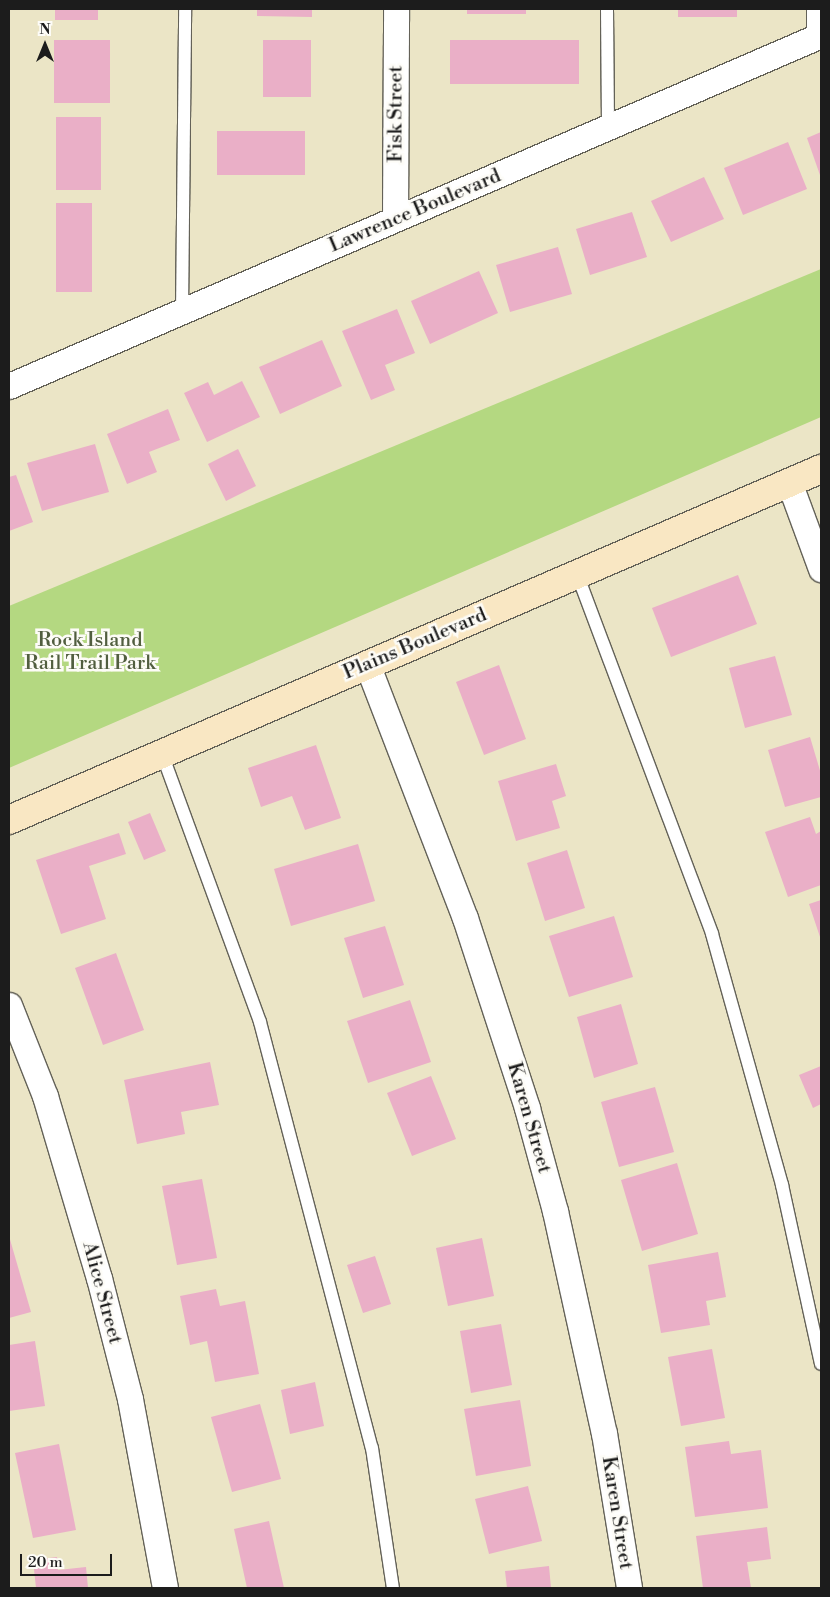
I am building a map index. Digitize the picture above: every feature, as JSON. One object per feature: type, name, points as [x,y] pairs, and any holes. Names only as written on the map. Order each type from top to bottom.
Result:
[{"type":"main road","name":"Plains Boulevard","points":[[9,820],[821,469]]},
{"type":"street","name":"Fisk Street","points":[[395,218],[396,9]]},
{"type":"street","points":[[819,9],[820,36]]},
{"type":"street","name":"Lawrence Boulevard","points":[[9,386],[820,36]]},
{"type":"street","points":[[790,482],[821,569]]},
{"type":"street","name":"Karen Street","points":[[367,664],[468,927],[527,1108],[555,1211],[604,1434],[630,1588]]},
{"type":"street","name":"Alice Street","points":[[9,1005],[45,1096],[99,1278],[130,1399],[165,1588]]},
{"type":"lane","points":[[182,312],[186,9]]},
{"type":"lane","points":[[607,9],[608,129]]},
{"type":"lane","points":[[578,574],[712,934],[782,1186],[821,1364]]},
{"type":"lane","points":[[162,754],[262,1031],[372,1448],[393,1588]]},
{"type":"green space","name":"Rock Island Rail Trail Park","points":[[821,269],[821,417],[9,768],[9,606]]},
{"type":"building","points":[[55,9],[98,9],[98,20],[55,20]]},
{"type":"building","points":[[257,9],[312,9],[312,17],[257,16]]},
{"type":"building","points":[[467,9],[526,9],[526,14],[467,14]]},
{"type":"building","points":[[678,9],[737,9],[737,17],[678,17]]},
{"type":"building","points":[[54,40],[110,40],[110,103],[54,103]]},
{"type":"building","points":[[263,40],[311,40],[311,97],[263,97]]},
{"type":"building","points":[[450,40],[579,40],[579,84],[450,84]]},
{"type":"building","points":[[56,117],[101,117],[101,190],[56,190]]},
{"type":"building","points":[[217,131],[305,131],[305,175],[217,175]]},
{"type":"building","points":[[821,132],[821,178],[807,138]]},
{"type":"building","points":[[788,142],[807,189],[743,215],[724,168]]},
{"type":"building","points":[[704,177],[724,219],[671,242],[651,201]]},
{"type":"building","points":[[56,203],[92,203],[92,292],[56,292]]},
{"type":"building","points":[[632,212],[647,257],[590,275],[576,229]]},
{"type":"building","points":[[558,247],[572,294],[510,312],[496,265]]},
{"type":"building","points":[[479,271],[498,313],[430,344],[411,301]]},
{"type":"building","points":[[397,309],[415,353],[385,365],[395,390],[371,400],[342,331]]},
{"type":"building","points":[[322,340],[342,386],[280,414],[259,367]]},
{"type":"building","points":[[242,381],[260,417],[207,442],[184,393],[208,382],[214,395]]},
{"type":"building","points":[[168,409],[180,440],[149,452],[157,472],[127,484],[107,434]]},
{"type":"building","points":[[95,444],[109,492],[42,511],[27,463]]},
{"type":"building","points":[[238,449],[256,486],[226,501],[208,464]]},
{"type":"building","points":[[16,475],[33,522],[9,531],[9,477]]},
{"type":"building","points":[[738,575],[757,624],[671,657],[652,608]]},
{"type":"building","points":[[775,656],[792,715],[745,728],[729,668]]},
{"type":"building","points":[[499,665],[526,739],[484,755],[456,682]]},
{"type":"building","points":[[810,737],[821,774],[821,797],[785,807],[768,750]]},
{"type":"building","points":[[316,745],[341,818],[305,830],[292,796],[261,807],[248,768]]},
{"type":"building","points":[[556,764],[566,796],[552,801],[560,828],[516,841],[498,781]]},
{"type":"building","points":[[150,813],[166,851],[144,860],[128,822]]},
{"type":"building","points":[[810,817],[816,834],[821,831],[821,885],[788,897],[765,832]]},
{"type":"building","points":[[119,833],[126,854],[89,866],[106,919],[61,934],[36,860]]},
{"type":"building","points":[[358,844],[375,901],[291,926],[274,869]]},
{"type":"building","points":[[567,850],[585,908],[545,921],[527,863]]},
{"type":"building","points":[[821,900],[821,940],[809,904]]},
{"type":"building","points":[[614,916],[633,977],[569,997],[549,936]]},
{"type":"building","points":[[385,926],[404,985],[363,998],[344,938]]},
{"type":"building","points":[[116,953],[144,1030],[103,1045],[75,968]]},
{"type":"building","points":[[410,1000],[431,1062],[368,1083],[347,1021]]},
{"type":"building","points":[[621,1004],[638,1064],[594,1078],[577,1017]]},
{"type":"building","points":[[210,1062],[219,1105],[181,1112],[185,1134],[137,1144],[124,1080]]},
{"type":"building","points":[[821,1066],[821,1104],[813,1108],[799,1075]]},
{"type":"building","points":[[431,1076],[456,1139],[412,1156],[387,1093]]},
{"type":"building","points":[[655,1087],[674,1152],[619,1167],[601,1102]]},
{"type":"building","points":[[677,1163],[698,1234],[642,1251],[621,1180]]},
{"type":"building","points":[[202,1179],[217,1258],[177,1265],[162,1186]]},
{"type":"building","points":[[9,1236],[31,1312],[9,1318]]},
{"type":"building","points":[[482,1238],[494,1296],[448,1306],[436,1248]]},
{"type":"building","points":[[718,1252],[726,1297],[706,1301],[710,1325],[661,1333],[648,1265]]},
{"type":"building","points":[[375,1256],[391,1304],[363,1313],[347,1265]]},
{"type":"building","points":[[216,1289],[220,1306],[245,1301],[259,1374],[215,1382],[207,1341],[190,1345],[180,1296]]},
{"type":"building","points":[[501,1324],[512,1385],[471,1393],[460,1331]]},
{"type":"building","points":[[35,1341],[45,1406],[9,1411],[9,1345]]},
{"type":"building","points":[[712,1349],[725,1418],[681,1426],[668,1357]]},
{"type":"building","points":[[315,1382],[324,1426],[290,1434],[281,1390]]},
{"type":"building","points":[[520,1400],[531,1466],[476,1476],[464,1409]]},
{"type":"building","points":[[260,1404],[281,1479],[232,1492],[211,1417]]},
{"type":"building","points":[[729,1441],[731,1454],[761,1450],[768,1508],[695,1517],[685,1447]]},
{"type":"building","points":[[59,1444],[76,1530],[33,1538],[15,1453]]},
{"type":"building","points":[[528,1486],[542,1541],[489,1554],[475,1499]]},
{"type":"building","points":[[269,1521],[284,1588],[247,1588],[234,1529]]},
{"type":"building","points":[[767,1527],[771,1559],[747,1562],[751,1588],[703,1588],[696,1536]]},
{"type":"building","points":[[57,1557],[58,1570],[86,1567],[88,1588],[36,1588],[33,1560]]},
{"type":"building","points":[[549,1566],[551,1588],[507,1588],[505,1571]]}]
